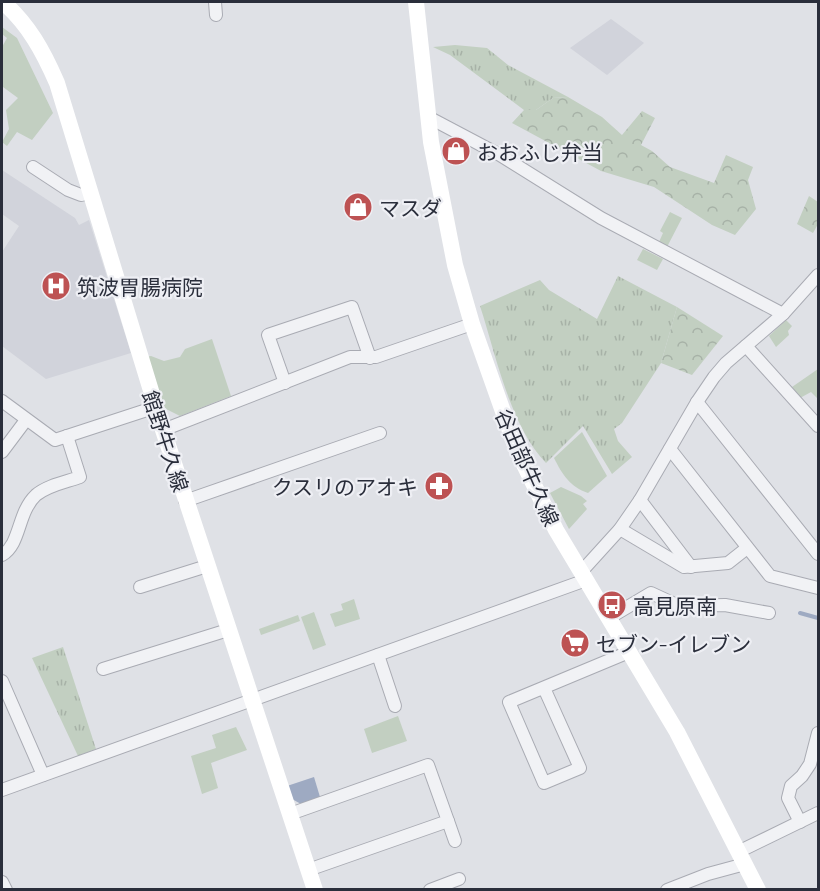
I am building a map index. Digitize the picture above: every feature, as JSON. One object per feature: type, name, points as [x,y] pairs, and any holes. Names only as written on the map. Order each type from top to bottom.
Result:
[{"type":"main road","name":"館野牛久線","points":[[3,2],[28,27],[57,83],[163,430],[315,890]]},
{"type":"main road","name":"谷田部牛久線","points":[[416,2],[428,117],[439,189],[455,265],[472,324],[516,448],[544,507],[583,576],[677,732],[758,890]]},
{"type":"street","points":[[215,2],[216,15]]},
{"type":"street","points":[[428,117],[500,155],[600,219],[783,314]]},
{"type":"street","points":[[33,167],[68,190],[81,195],[91,193]]},
{"type":"street","points":[[2,790],[378,655],[583,576],[640,500],[697,402],[720,370],[783,314],[819,275]]},
{"type":"street","points":[[285,383],[268,335],[352,307],[370,358]]},
{"type":"street","points":[[163,430],[350,357],[370,358],[472,324]]},
{"type":"street","points":[[746,346],[819,426]]},
{"type":"street","points":[[2,401],[55,440],[156,407]]},
{"type":"street","points":[[697,402],[819,554]]},
{"type":"street","points":[[2,452],[26,420]]},
{"type":"street","points":[[186,501],[380,433]]},
{"type":"street","points":[[2,555],[12,547],[22,514],[37,495],[46,489],[80,477],[67,436]]},
{"type":"street","points":[[670,449],[770,576],[819,588]]},
{"type":"street","points":[[640,500],[691,567]]},
{"type":"street","points":[[620,529],[684,567],[728,563],[747,548]]},
{"type":"street","points":[[140,587],[207,566]]},
{"type":"street","points":[[609,618],[651,593],[679,606],[725,605],[769,614]]},
{"type":"street","points":[[103,669],[228,630]]},
{"type":"street","points":[[544,687],[580,768],[544,783],[509,702],[544,687],[629,652]]},
{"type":"street","points":[[378,655],[395,706]]},
{"type":"street","points":[[2,681],[43,775]]},
{"type":"street","points":[[800,822],[788,798],[791,786],[802,777],[810,764],[819,733]]},
{"type":"street","points":[[290,814],[428,765],[455,841]]},
{"type":"street","points":[[667,890],[741,858],[819,813]]},
{"type":"street","points":[[308,870],[448,821]]},
{"type":"street","points":[[430,890],[459,879]]},
{"type":"street","points":[[2,882],[6,890]]},
{"type":"shaded area","points":[[611,19],[644,43],[607,75],[570,48]]},
{"type":"shaded area","name":"筑波胃腸病院","points":[[2,170],[75,218],[79,225],[89,220],[131,353],[46,379],[2,346],[2,252],[19,226],[2,214]]},
{"type":"green space","points":[[2,27],[17,38],[53,113],[32,140],[17,132],[7,146],[2,142],[9,129],[6,110],[18,98],[2,87],[2,47],[7,38],[2,34]]},
{"type":"green space","points":[[455,45],[487,48],[508,65],[568,97],[553,98],[536,110],[524,110],[450,55],[433,47]]},
{"type":"green space","points":[[568,97],[602,117],[622,135],[642,111],[655,118],[641,145],[652,151],[670,167],[714,183],[726,155],[753,167],[748,180],[756,209],[735,235],[712,225],[654,187],[601,171],[512,123],[524,110],[536,110],[553,98]]},
{"type":"green space","points":[[809,196],[818,202],[818,224],[813,233],[797,224]]},
{"type":"green space","points":[[670,212],[682,218],[667,247],[659,242],[663,233],[660,231]]},
{"type":"green space","points":[[643,249],[663,259],[657,270],[637,260]]},
{"type":"green space","points":[[618,276],[677,307],[661,363],[622,423],[614,429],[618,441],[632,457],[612,474],[583,426],[546,463],[533,448],[514,410],[498,367],[480,306],[540,280],[549,290],[597,319]]},
{"type":"green space","points":[[677,307],[723,336],[692,375],[661,363]]},
{"type":"green space","points":[[786,320],[792,326],[788,331],[789,335],[776,347],[769,336]]},
{"type":"green space","points":[[212,339],[231,396],[180,416],[162,407],[145,357],[151,356],[164,361],[180,357],[185,349]]},
{"type":"green space","points":[[818,369],[818,399],[811,392],[800,398],[792,387]]},
{"type":"green space","points":[[582,432],[607,476],[588,493],[567,479],[554,458]]},
{"type":"green space","points":[[561,487],[587,501],[583,504],[587,509],[569,529],[550,493]]},
{"type":"green space","points":[[354,599],[360,619],[335,627],[330,614],[343,610],[341,604]]},
{"type":"green space","points":[[314,612],[326,645],[313,650],[301,617]]},
{"type":"green space","points":[[298,615],[300,621],[261,635],[259,629]]},
{"type":"green space","points":[[63,647],[96,749],[78,756],[32,658]]},
{"type":"green space","points":[[398,716],[407,741],[372,753],[364,729]]},
{"type":"green space","points":[[236,727],[247,750],[211,763],[218,788],[202,794],[191,756],[216,748],[212,735]]},
{"type":"water","points":[[314,777],[320,797],[301,804],[292,799],[287,786]]},
{"type":"waterway","points":[[800,613],[818,618]]},
{"type":"place","name":"おおふじ弁当","points":[[456,151]]},
{"type":"place","name":"マスダ","points":[[358,207]]},
{"type":"place","name":"筑波胃腸病院","points":[[56,286]]},
{"type":"place","name":"クスリのアオキ","points":[[439,486]]},
{"type":"place","name":"高見原南","points":[[612,605]]},
{"type":"place","name":"セブン-イレブン","points":[[575,643]]}]
